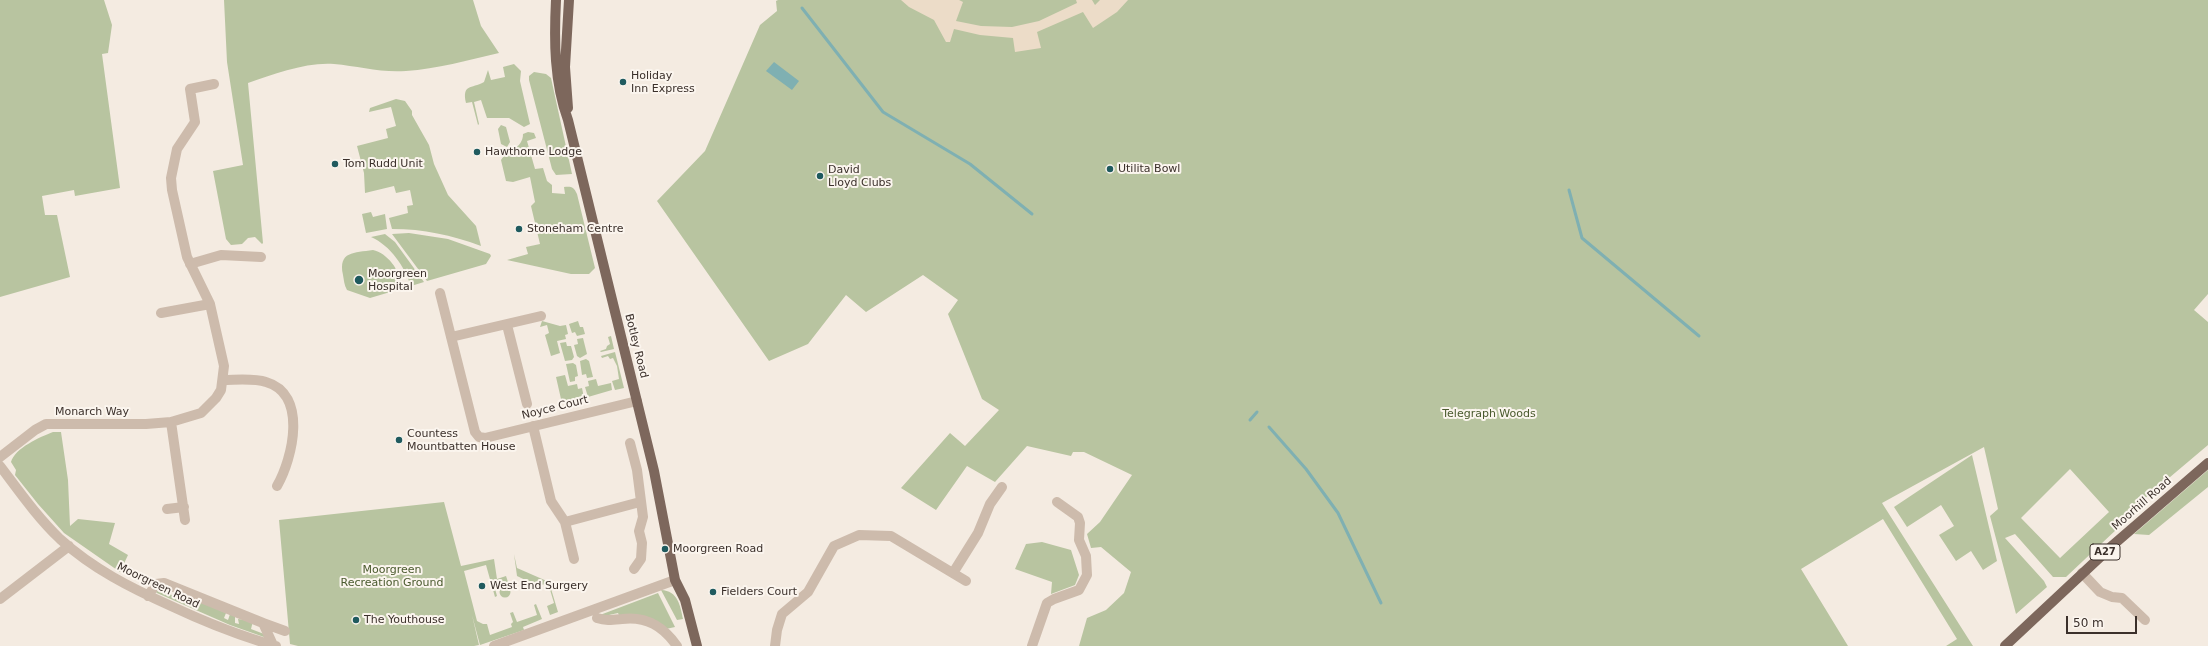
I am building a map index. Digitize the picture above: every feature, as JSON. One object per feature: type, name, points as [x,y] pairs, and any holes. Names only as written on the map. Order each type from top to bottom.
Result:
[{"type":"main road","name":"Botley Road","points":[[556,0],[556,67],[562,102],[568,120],[654,471],[675,580],[685,600],[696,646]]},
{"type":"main road","name":"Botley Road","points":[[568,120],[565,67],[569,0]]},
{"type":"main road","name":"Moorhill Road","points":[[2005,646],[2082,573],[2208,463]]},
{"type":"street","name":"Monarch Way","points":[[0,457],[35,430],[46,424],[125,424],[170,422],[194,416],[206,409],[216,398],[223,380],[224,366],[210,304],[190,264],[174,207],[171,178],[176,149],[195,122],[190,89],[214,84]]},
{"type":"street","points":[[190,264],[221,256],[260,257]]},
{"type":"street","points":[[440,293],[451,337],[497,325],[507,325],[541,316]]},
{"type":"street","points":[[161,314],[210,304]]},
{"type":"street","points":[[507,325],[527,404]]},
{"type":"street","name":"Noyce Court","points":[[451,337],[475,432],[479,437],[485,438],[637,400]]},
{"type":"street","points":[[223,380],[265,381],[278,387],[286,394],[290,404],[293,429],[290,456],[277,486]]},
{"type":"street","points":[[170,422],[185,520]]},
{"type":"street","points":[[533,426],[551,501],[565,522],[574,559]]},
{"type":"street","points":[[630,443],[637,470],[643,517],[639,531],[642,543],[640,560],[634,569]]},
{"type":"street","name":"Moorgreen Road","points":[[0,466],[34,510],[69,546],[91,565],[148,596],[229,631],[274,646]]},
{"type":"street","points":[[953,572],[978,533],[990,504],[1002,487]]},
{"type":"street","points":[[565,522],[640,502]]},
{"type":"street","points":[[1032,646],[1048,603],[1079,590],[1086,575],[1086,556],[1079,540],[1080,523],[1078,517],[1057,502]]},
{"type":"street","points":[[167,509],[184,507]]},
{"type":"street","points":[[775,646],[777,630],[782,614],[808,592],[834,546],[860,535],[891,536],[966,581]]},
{"type":"street","points":[[0,599],[69,546]]},
{"type":"street","points":[[2082,573],[2100,592],[2112,597],[2122,598],[2145,620]]},
{"type":"street","points":[[494,646],[675,580]]},
{"type":"street","points":[[148,596],[156,584],[164,583],[285,631]]},
{"type":"street","points":[[597,618],[605,620],[641,618],[648,620],[666,632],[676,646]]},
{"type":"street","points":[[263,623],[274,646]]},
{"type":"green space","points":[[0,0],[104,0],[112,25],[108,53],[102,54],[120,188],[75,196],[74,190],[42,196],[45,215],[57,215],[70,277],[0,297]]},
{"type":"green space","points":[[224,0],[473,0],[481,26],[499,53],[441,66],[406,71],[379,70],[334,64],[312,65],[290,69],[248,83],[263,243],[262,244],[255,237],[248,238],[242,244],[231,245],[226,239],[213,171],[243,165],[227,62]]},
{"type":"green space","name":"Telegraph Woods","points":[[2208,0],[2208,294],[2194,310],[2208,322],[2208,445],[2137,505],[2135,512],[2066,577],[2053,577],[2015,534],[2005,538],[2044,581],[2047,587],[2016,614],[1990,516],[1998,509],[1984,447],[1882,503],[1973,646],[1946,646],[1957,639],[1883,519],[1801,569],[1848,646],[1079,646],[1087,618],[1106,610],[1124,593],[1131,572],[1101,547],[1091,548],[1087,534],[1100,522],[1132,475],[1084,452],[1073,452],[1071,456],[1027,446],[995,482],[967,466],[936,510],[901,488],[950,433],[965,446],[999,410],[982,399],[948,314],[958,300],[923,275],[866,312],[846,295],[808,344],[769,361],[657,201],[705,151],[760,25],[777,11],[776,1]],"holes":[[[2070,469],[2109,512],[2060,558],[2021,518]]]},
{"type":"green space","points":[[514,64],[521,71],[520,81],[530,124],[524,127],[509,118],[487,118],[481,100],[474,102],[478,125],[472,102],[466,103],[465,93],[469,88],[484,82],[488,70],[491,80],[505,77],[503,67]]},
{"type":"green space","points":[[534,72],[546,74],[551,78],[572,174],[556,175],[552,169],[529,80],[529,76]]},
{"type":"green space","points":[[396,99],[405,101],[412,111],[412,115],[429,145],[434,164],[448,195],[476,226],[481,246],[437,233],[392,229],[389,218],[408,213],[407,206],[413,205],[410,190],[396,193],[394,186],[365,193],[364,173],[357,146],[388,138],[386,129],[396,126],[391,107],[369,112],[370,108]]},
{"type":"green space","points":[[501,125],[506,127],[510,142],[507,147],[501,144],[498,129]]},
{"type":"green space","points":[[528,132],[534,133],[536,138],[527,141],[535,169],[543,168],[547,181],[552,185],[552,193],[565,194],[564,187],[569,187],[573,188],[577,194],[595,268],[589,274],[571,274],[507,260],[528,254],[526,247],[540,244],[531,206],[535,202],[530,177],[513,182],[506,181],[501,160],[518,146],[523,134]]},
{"type":"green space","points":[[371,212],[373,217],[385,214],[387,229],[366,233],[362,214]]},
{"type":"green space","points":[[409,233],[448,239],[490,254],[491,256],[486,264],[427,281],[392,234]]},
{"type":"green space","points":[[385,234],[395,242],[424,282],[411,286],[405,271],[396,257],[385,246],[371,237]]},
{"type":"green space","points":[[373,250],[388,258],[398,273],[401,284],[397,290],[370,298],[347,290],[344,282],[342,267],[345,257],[354,253]]},
{"type":"green space","points":[[542,321],[560,326],[566,325],[568,334],[565,335],[566,339],[557,341],[560,353],[551,356],[545,335],[549,333],[547,325],[540,327]]},
{"type":"green space","points":[[578,321],[580,327],[583,327],[585,334],[577,336],[575,332],[572,333],[569,324]]},
{"type":"green space","points":[[611,336],[614,349],[601,352],[600,351],[606,349],[610,344],[608,337]]},
{"type":"green space","points":[[583,338],[587,354],[580,358],[577,356],[574,345],[578,344],[577,339]]},
{"type":"green space","points":[[566,342],[567,346],[571,346],[574,357],[572,360],[565,361],[560,343]]},
{"type":"green space","points":[[615,352],[624,388],[615,390],[612,381],[619,379],[617,366],[613,358],[610,359],[608,356],[602,358],[601,356]]},
{"type":"green space","points":[[586,359],[589,361],[593,377],[587,378],[586,374],[582,375],[580,361]]},
{"type":"green space","points":[[573,363],[576,365],[578,376],[575,377],[575,381],[570,382],[566,364]]},
{"type":"green space","points":[[565,375],[568,386],[577,384],[578,389],[582,388],[584,398],[565,403],[564,399],[561,399],[556,377]]},
{"type":"green space","points":[[596,379],[598,386],[611,383],[612,390],[588,397],[585,387],[589,386],[588,381]]},
{"type":"green space","points":[[53,432],[61,432],[68,480],[70,526],[78,519],[115,523],[109,544],[128,555],[120,572],[64,533],[15,475],[16,470],[11,462],[17,452]]},
{"type":"green space","points":[[1972,455],[1997,561],[1983,570],[1971,551],[1956,561],[1939,535],[1954,526],[1941,505],[1907,527],[1894,507]]},
{"type":"green space","points":[[2208,470],[2208,487],[2149,535],[2134,534]]},
{"type":"green space","name":"Moorgreen Recreation Ground","points":[[444,502],[461,566],[494,559],[497,579],[506,576],[508,582],[494,585],[497,596],[495,597],[486,565],[464,571],[477,621],[487,624],[490,635],[512,627],[511,624],[513,622],[510,613],[513,612],[517,622],[537,615],[534,605],[536,604],[542,619],[523,627],[524,630],[480,645],[472,615],[479,645],[474,646],[298,646],[290,644],[279,520]]},
{"type":"green space","points":[[1042,542],[1071,550],[1079,575],[1075,585],[1051,594],[1052,582],[1015,569],[1026,544]]},
{"type":"green space","points":[[514,554],[517,568],[549,582],[558,612],[550,615],[547,606],[554,603],[548,583],[538,586],[517,576]]},
{"type":"green space","points":[[505,586],[509,588],[511,592],[509,596],[505,598],[501,596],[499,592],[501,588]]},
{"type":"green space","points":[[157,588],[195,606],[198,601],[226,613],[224,618],[228,620],[230,614],[235,616],[235,623],[239,624],[238,619],[253,621],[251,629],[264,634],[264,637],[230,625],[157,593],[155,591]]},
{"type":"green space","points":[[661,590],[667,591],[675,596],[683,619],[677,620]]},
{"type":"green space","points":[[658,593],[675,627],[666,629],[620,617],[618,613],[609,615],[610,618],[600,615]]},
{"type":"shaded area","points":[[901,0],[959,0],[963,2],[956,21],[981,26],[1012,27],[1039,21],[1077,3],[1076,0],[1092,0],[1095,5],[1100,0],[1128,0],[1117,12],[1093,28],[1083,12],[1037,32],[1041,48],[1015,52],[1013,38],[980,35],[954,29],[950,42],[946,42],[934,20],[909,7]]},
{"type":"water","points":[[774,62],[799,81],[792,90],[766,71]]},
{"type":"waterway","points":[[802,8],[883,112],[970,164],[1032,214]]},
{"type":"waterway","points":[[1569,190],[1582,238],[1699,336]]},
{"type":"waterway","points":[[1250,420],[1257,412]]},
{"type":"waterway","points":[[1269,427],[1306,469],[1338,513],[1381,603]]},
{"type":"place","name":"Holiday Inn Express","points":[[623,82]]},
{"type":"place","name":"Hawthorne Lodge","points":[[477,152]]},
{"type":"place","name":"Tom Rudd Unit","points":[[335,164]]},
{"type":"place","name":"Utilita Bowl","points":[[1110,169]]},
{"type":"place","name":"David Lloyd Clubs","points":[[820,176]]},
{"type":"place","name":"Stoneham Centre","points":[[519,229]]},
{"type":"place","name":"Moorgreen Hospital","points":[[359,280]]},
{"type":"place","name":"Countess Mountbatten House","points":[[399,440]]},
{"type":"place","name":"Moorgreen Road","points":[[665,549]]},
{"type":"place","name":"West End Surgery","points":[[482,586]]},
{"type":"place","name":"Fielders Court","points":[[713,592]]},
{"type":"place","name":"The Youthouse","points":[[356,620]]}]
